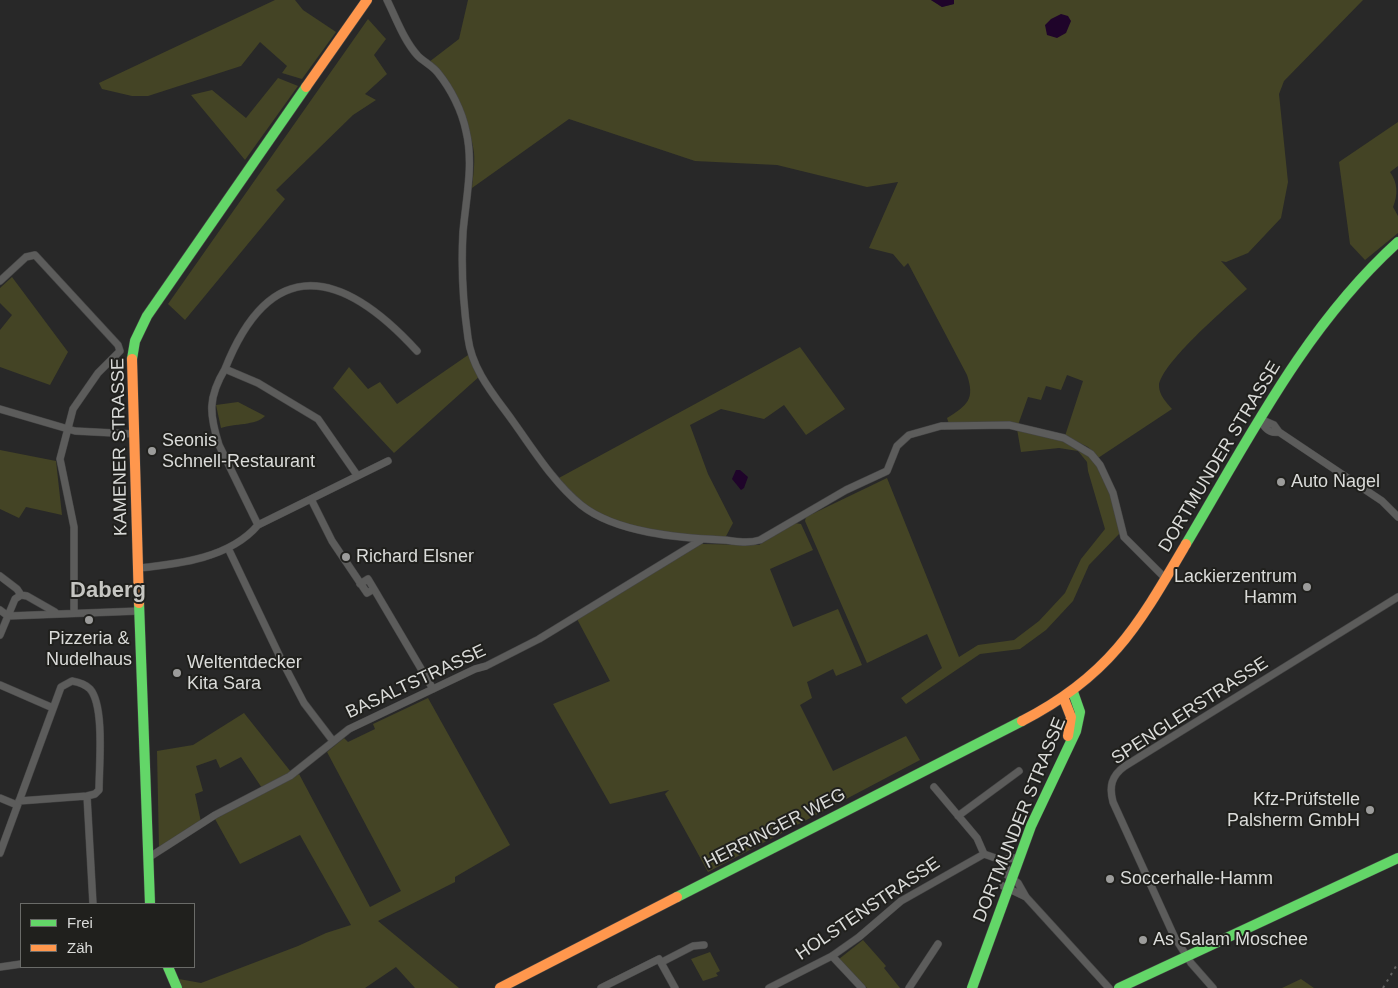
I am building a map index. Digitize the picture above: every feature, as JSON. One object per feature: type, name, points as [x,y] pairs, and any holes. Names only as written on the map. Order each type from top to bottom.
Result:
[{"type":"main road","name":"KAMENER STRASSE","points":[[150,903],[132,368],[139,331],[164,292],[367,0]]},
{"type":"main road","name":"DORTMUNDER STRASSE","points":[[972,988],[1014,858],[1042,789],[1068,737],[1071,717],[1064,699],[1093,676],[1120,648],[1137,625],[1260,419],[1316,332],[1356,282],[1398,242]]},
{"type":"main road","name":"DORTMUNDER STRASSE","points":[[1009,874],[1051,780],[1076,730],[1080,712],[1073,692]]},
{"type":"main road","name":"HERRINGER WEG","points":[[500,988],[1064,699]]},
{"type":"main road","points":[[1119,988],[1398,858]]},
{"type":"main road","name":"DORTMUNDER STRASSE","points":[[967,988],[1005,887]]},
{"type":"main road","points":[[167,968],[171,988]]},
{"type":"main road","points":[[167,968],[177,988]]},
{"type":"street","points":[[387,0],[402,33],[418,56],[438,72],[447,86],[466,129],[470,167],[463,234],[463,286],[468,340],[481,375],[549,470],[583,506],[603,517],[625,525],[701,540],[747,544],[760,540],[846,490],[881,475],[891,466],[901,441],[925,429],[941,426],[1009,425],[1064,438],[1091,454],[1100,465],[1113,493],[1124,537],[1166,579]]},
{"type":"street","points":[[0,281],[26,257],[35,255],[118,345],[119,354],[98,373],[73,408],[60,459],[74,527],[74,613]]},
{"type":"street","points":[[258,525],[219,445],[214,432],[211,404],[213,388],[225,369],[237,339],[255,312],[278,294],[304,285],[320,286],[334,290],[367,306],[385,319],[416,351]]},
{"type":"street","points":[[225,369],[258,383],[318,419],[357,475]]},
{"type":"street","points":[[0,410],[67,429],[134,434]]},
{"type":"street","points":[[1260,419],[1264,428],[1269,431],[1279,432],[1382,501],[1398,517]]},
{"type":"street","points":[[139,568],[188,562],[228,548],[252,532],[258,525],[388,461]]},
{"type":"street","points":[[311,499],[332,541],[367,593],[374,589],[433,689]]},
{"type":"street","name":"BASALTSTRASSE","points":[[148,858],[215,815],[290,776],[349,729],[475,669],[486,666],[539,638],[701,540]]},
{"type":"street","points":[[228,548],[304,703],[333,741]]},
{"type":"street","points":[[1,579],[17,589],[21,595]]},
{"type":"street","points":[[0,635],[15,599],[21,595],[27,596],[46,609],[57,613]]},
{"type":"street","name":"SPENGLERSTRASSE","points":[[1186,957],[1112,802],[1110,790],[1114,776],[1125,766],[1398,597]]},
{"type":"street","points":[[0,610],[8,616],[139,611]]},
{"type":"street","points":[[0,798],[18,803],[87,796],[95,794],[99,790],[98,716],[94,696],[84,685],[72,682],[61,687],[18,803],[0,853]]},
{"type":"street","points":[[0,685],[53,708]]},
{"type":"street","points":[[958,816],[1019,771]]},
{"type":"street","points":[[934,786],[977,838],[984,854],[1001,860],[1014,858]]},
{"type":"street","points":[[87,796],[93,903]]},
{"type":"street","name":"HOLSTENSTRASSE","points":[[769,988],[832,956],[859,937],[901,901],[984,854]]},
{"type":"street","points":[[1001,860],[1003,866],[1026,897],[1109,988]]},
{"type":"street","points":[[1005,887],[1026,897]]},
{"type":"street","points":[[909,988],[938,944]]},
{"type":"street","points":[[662,962],[693,946],[704,945]]},
{"type":"street","points":[[832,956],[862,988]]},
{"type":"street","points":[[1186,957],[1213,988]]},
{"type":"street","points":[[601,988],[659,959],[675,988]]},
{"type":"street","points":[[0,967],[20,964]]},
{"type":"shaded area","points":[[275,0],[295,0],[303,10],[336,32],[302,79],[282,73],[287,66],[260,42],[241,66],[148,96],[132,96],[102,89],[99,83]]},
{"type":"shaded area","points":[[468,0],[931,0],[942,7],[954,4],[954,0],[1363,0],[1284,81],[1279,94],[1288,182],[1281,218],[1248,253],[1226,262],[1221,261],[1247,289],[1197,335],[1162,376],[1159,386],[1160,393],[1172,409],[1098,458],[1088,447],[1065,436],[1083,381],[1067,375],[1061,390],[1046,386],[1041,400],[1028,397],[1018,425],[949,424],[947,418],[965,405],[970,396],[967,375],[908,263],[904,267],[893,254],[869,248],[898,182],[867,187],[777,165],[695,161],[569,119],[472,188],[474,153],[468,128],[457,104],[429,62],[459,39]]},
{"type":"shaded area","points":[[931,0],[954,0],[954,4],[942,7]]},
{"type":"shaded area","points":[[1061,14],[1068,16],[1071,21],[1066,33],[1057,38],[1047,35],[1045,25],[1051,19]]},
{"type":"shaded area","points":[[368,19],[386,39],[374,55],[387,74],[365,94],[376,100],[353,115],[276,190],[285,199],[185,320],[168,304]]},
{"type":"shaded area","points":[[278,78],[298,86],[245,160],[191,95],[212,90],[246,118]]},
{"type":"shaded area","points":[[1398,122],[1398,166],[1390,172],[1395,180],[1396,198],[1393,207],[1398,216],[1398,233],[1365,260],[1350,244],[1339,162]]},
{"type":"shaded area","points":[[12,277],[68,352],[50,385],[0,367],[0,330],[12,315],[0,303],[0,288]]},
{"type":"shaded area","points":[[800,347],[845,409],[806,435],[784,405],[764,419],[721,409],[690,425],[708,474],[733,523],[724,540],[644,530],[592,512],[557,479]]},
{"type":"shaded area","points":[[471,353],[481,375],[394,453],[333,388],[349,367],[368,389],[380,382],[397,404]]},
{"type":"shaded area","points":[[238,402],[265,416],[250,423],[221,428],[216,405]]},
{"type":"shaded area","points":[[1017,429],[1062,439],[1086,452],[1105,479],[1113,501],[1120,533],[1089,565],[1073,601],[1046,630],[1020,649],[980,654],[906,704],[901,698],[942,668],[927,634],[867,663],[805,521],[806,517],[887,478],[959,657],[978,645],[1014,640],[1039,621],[1065,593],[1081,559],[1105,529],[1087,462],[1078,451],[1059,448],[1021,452]]},
{"type":"shaded area","points":[[0,450],[56,461],[62,515],[26,507],[19,518],[0,509]]},
{"type":"shaded area","points":[[736,470],[740,470],[748,477],[744,488],[741,490],[732,479]]},
{"type":"shaded area","points":[[794,523],[801,524],[813,550],[770,569],[793,627],[838,609],[862,665],[836,676],[833,669],[807,682],[812,698],[800,705],[833,771],[906,736],[920,760],[708,872],[665,794],[669,790],[610,804],[553,704],[610,681],[577,619],[701,544],[759,545]]},
{"type":"shaded area","points":[[428,698],[510,845],[455,877],[455,882],[378,921],[459,988],[415,988],[396,967],[365,988],[182,988],[179,979],[201,983],[298,946],[326,933],[351,925],[300,835],[240,864],[215,819],[299,774],[370,907],[401,891],[327,752],[344,738],[348,742],[375,729],[373,724]]},
{"type":"shaded area","points":[[244,713],[291,772],[262,788],[241,757],[220,768],[216,759],[196,766],[203,791],[195,794],[201,822],[159,848],[157,751],[193,745]]},
{"type":"shaded area","points":[[863,940],[886,966],[884,968],[900,988],[867,988],[839,959]]},
{"type":"shaded area","points":[[710,952],[720,971],[716,973],[718,976],[703,981],[691,959]]},
{"type":"shaded area","points":[[1301,979],[1314,988],[1282,988]]},
{"type":"railway","points":[[1383,988],[1398,963]]},
{"type":"traffic: fast","points":[[132,359],[135,341],[147,316],[306,87]]},
{"type":"traffic: fast","points":[[1186,544],[1281,384],[1307,346],[1365,274],[1398,242]]},
{"type":"traffic: fast","points":[[139,603],[150,903]]},
{"type":"traffic: fast","points":[[972,988],[1031,826],[1076,731],[1080,712],[1073,692]]},
{"type":"traffic: fast","points":[[677,897],[1022,721]]},
{"type":"traffic: fast","points":[[1119,988],[1398,858]]},
{"type":"traffic: fast","points":[[168,968],[177,988]]},
{"type":"traffic: slow","points":[[306,87],[367,0]]},
{"type":"traffic: slow","points":[[132,359],[139,603]]},
{"type":"traffic: slow","points":[[1022,721],[1052,704],[1078,686],[1100,667],[1136,624],[1186,544]]},
{"type":"traffic: slow","points":[[1064,699],[1071,717],[1068,736]]},
{"type":"traffic: slow","points":[[500,988],[677,897]]},
{"type":"place","name":"Seonis Schnell-Restaurant","points":[[152,451]]},
{"type":"place","name":"Auto Nagel","points":[[1281,482]]},
{"type":"place","name":"Richard Elsner","points":[[346,557]]},
{"type":"place","name":"Lackierzentrum Hamm","points":[[1307,587]]},
{"type":"place","name":"Pizzeria & Nudelhaus","points":[[89,620]]},
{"type":"place","name":"Weltentdecker Kita Sara","points":[[177,673]]},
{"type":"place","name":"Kfz-Prüfstelle Palsherm GmbH","points":[[1370,810]]},
{"type":"place","name":"Soccerhalle-Hamm","points":[[1110,879]]},
{"type":"place","name":"As Salam Moschee","points":[[1143,940]]},
{"type":"district","name":"Daberg","points":[[108,591]]}]
